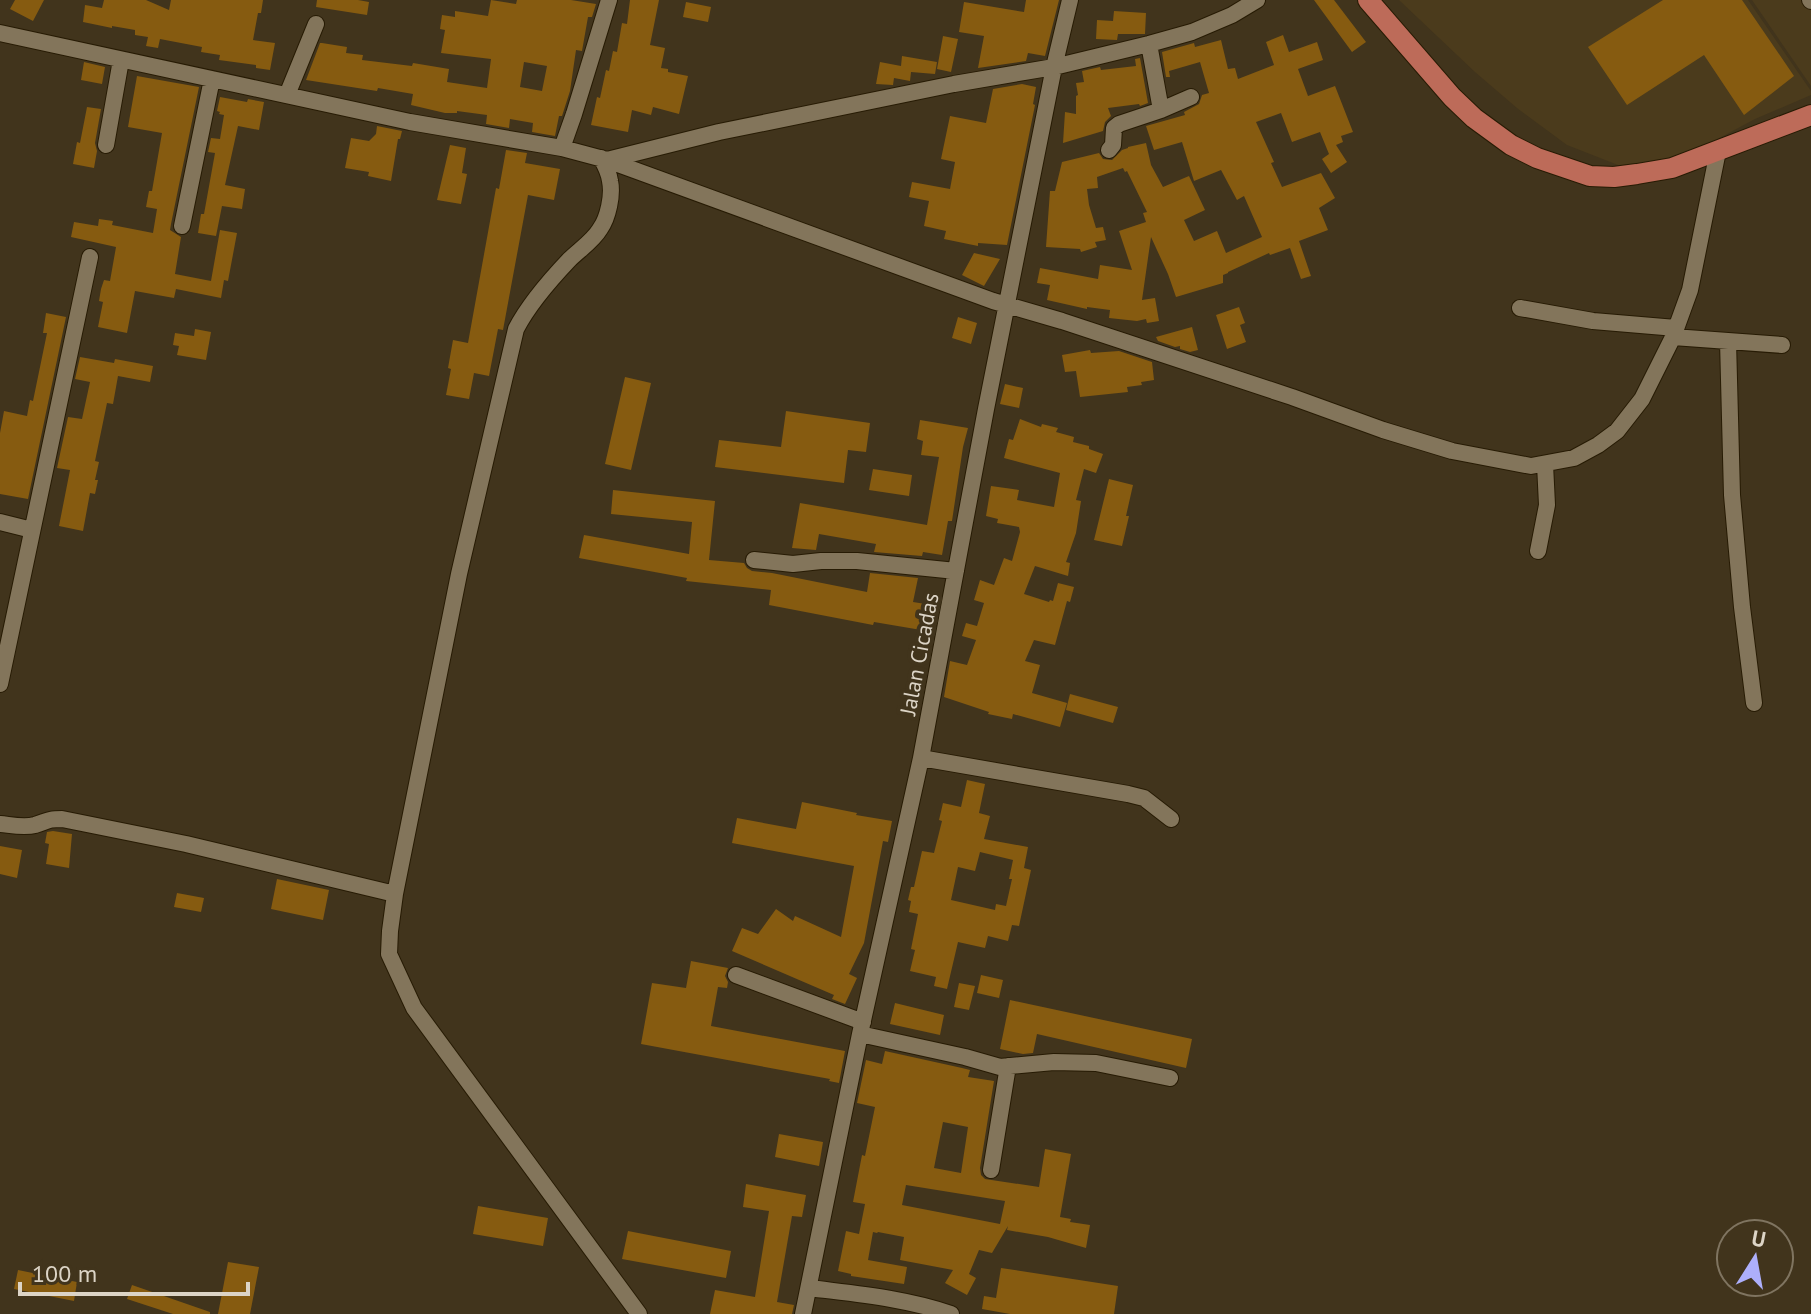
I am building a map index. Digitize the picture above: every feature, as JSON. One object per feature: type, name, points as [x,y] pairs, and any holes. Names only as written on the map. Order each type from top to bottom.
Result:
[{"type":"main road","points":[[1368,0],[1474,118],[1511,145],[1537,158],[1590,176],[1614,177],[1672,168],[1811,115]]},
{"type":"street","points":[[562,148],[609,0]]},
{"type":"street","name":"Jalan Cicadas","points":[[803,1314],[921,758],[1007,305],[1070,0]]},
{"type":"street","points":[[604,159],[719,132],[1054,67],[1149,44],[1192,32],[1232,15],[1257,0]]},
{"type":"street","points":[[287,95],[316,24]]},
{"type":"street","points":[[0,33],[410,122],[562,148],[604,159],[1007,305],[1383,430],[1452,451],[1531,466],[1574,458],[1598,445],[1617,431],[1642,399],[1690,290],[1718,151]]},
{"type":"street","points":[[1149,44],[1161,110]]},
{"type":"street","points":[[106,145],[121,60]]},
{"type":"street","points":[[182,226],[212,79]]},
{"type":"street","points":[[1109,150],[1113,145],[1114,128],[1119,124],[1191,97]]},
{"type":"street","points":[[604,159],[611,182],[604,222],[549,283],[516,329],[459,574],[395,894],[389,954],[414,1008],[639,1314]]},
{"type":"street","points":[[0,684],[90,257]]},
{"type":"street","points":[[1520,308],[1728,341],[1782,345]]},
{"type":"street","points":[[1728,341],[1732,495],[1754,703]]},
{"type":"street","points":[[1538,551],[1547,505],[1545,464]]},
{"type":"street","points":[[0,522],[32,530]]},
{"type":"street","points":[[754,560],[793,564],[857,561],[956,571]]},
{"type":"street","points":[[921,758],[1128,794],[1144,798],[1171,819]]},
{"type":"street","points":[[0,824],[33,826],[47,819],[62,819],[186,844],[395,894]]},
{"type":"street","points":[[736,975],[862,1028],[1000,1067],[1054,1062],[1096,1063],[1170,1078]]},
{"type":"street","points":[[991,1170],[1008,1066]]},
{"type":"street","points":[[809,1288],[929,1306],[951,1314]]},
{"type":"shaded area","points":[[1399,0],[1748,0],[1811,95],[1657,165],[1618,165],[1567,145],[1517,108]]},
{"type":"shaded area","points":[[1752,0],[1811,0],[1811,86]]},
{"type":"building","points":[[15,0],[44,0],[33,21],[10,9]]},
{"type":"building","points":[[104,0],[146,0],[169,10],[171,0],[263,0],[253,40],[275,43],[270,70],[219,60],[220,55],[201,52],[202,47],[160,39],[158,48],[146,46],[148,37],[135,35],[135,30],[83,22],[85,5],[102,8]]},
{"type":"building","points":[[317,0],[369,2],[367,15],[316,7]]},
{"type":"building","points":[[491,0],[516,4],[517,0],[571,0],[596,4],[592,17],[588,17],[582,51],[576,50],[570,91],[562,116],[559,116],[555,136],[532,132],[533,123],[510,119],[509,128],[486,124],[487,115],[457,111],[445,113],[411,105],[413,94],[306,80],[322,43],[347,47],[346,53],[363,55],[362,60],[449,69],[447,82],[487,88],[491,59],[441,53],[445,30],[440,29],[442,15],[455,17],[455,11],[488,16]],"holes":[[[524,62],[547,66],[542,91],[520,87]]]},
{"type":"building","points":[[630,0],[659,0],[650,45],[665,48],[661,68],[688,76],[679,114],[653,107],[651,115],[632,110],[628,132],[591,125],[606,70],[609,71],[613,51],[617,52],[622,23],[627,24]]},
{"type":"building","points":[[1026,0],[1059,0],[1045,56],[1028,53],[1026,61],[978,68],[984,36],[959,32],[964,2],[1024,12]]},
{"type":"building","points":[[1314,0],[1334,0],[1366,42],[1352,52]]},
{"type":"building","points":[[1663,0],[1742,0],[1794,76],[1744,115],[1704,55],[1627,105],[1588,47]]},
{"type":"building","points":[[686,2],[711,7],[708,22],[683,17]]},
{"type":"building","points":[[1114,11],[1146,13],[1145,34],[1118,34],[1117,40],[1096,39],[1097,20],[1113,21]]},
{"type":"building","points":[[1283,35],[1289,52],[1317,42],[1323,60],[1298,69],[1308,96],[1335,86],[1353,132],[1341,136],[1343,142],[1336,145],[1347,162],[1331,173],[1322,159],[1329,154],[1320,132],[1292,142],[1281,113],[1256,122],[1282,187],[1321,173],[1335,198],[1319,208],[1328,230],[1299,241],[1311,276],[1301,279],[1290,248],[1269,253],[1228,272],[1223,275],[1223,283],[1176,297],[1151,237],[1142,300],[1155,298],[1159,321],[1147,323],[1146,319],[1109,318],[1110,310],[1087,309],[1047,300],[1050,285],[1037,283],[1040,268],[1098,279],[1100,265],[1132,270],[1119,231],[1146,222],[1143,213],[1147,212],[1123,168],[1097,177],[1098,188],[1087,189],[1096,228],[1103,227],[1106,240],[1095,242],[1097,247],[1081,252],[1080,249],[1046,247],[1050,191],[1055,191],[1062,162],[1099,153],[1103,159],[1112,160],[1128,147],[1146,143],[1151,165],[1163,187],[1189,176],[1205,210],[1184,220],[1194,241],[1217,231],[1226,253],[1262,237],[1244,196],[1237,200],[1221,170],[1194,181],[1182,142],[1154,150],[1146,126],[1185,115],[1184,112],[1199,104],[1202,95],[1209,93],[1200,62],[1169,71],[1170,77],[1166,77],[1162,52],[1194,43],[1195,47],[1221,40],[1228,69],[1235,68],[1238,79],[1274,65],[1266,42]]},
{"type":"building","points":[[943,36],[958,39],[951,72],[937,69]]},
{"type":"building","points":[[902,56],[937,62],[935,74],[911,72],[910,81],[894,78],[893,85],[876,84],[880,62],[901,66]]},
{"type":"building","points":[[1140,58],[1148,103],[1108,108],[1111,116],[1105,122],[1103,131],[1063,143],[1065,112],[1076,114],[1076,83],[1084,82],[1082,71],[1136,66],[1135,59]]},
{"type":"building","points":[[84,62],[105,67],[102,84],[81,80]]},
{"type":"building","points":[[137,76],[199,87],[170,230],[181,237],[175,274],[211,281],[220,230],[237,233],[228,281],[224,280],[221,298],[176,289],[174,298],[135,291],[127,333],[98,327],[103,302],[99,301],[101,289],[104,280],[110,281],[116,247],[71,237],[74,222],[98,226],[99,219],[113,221],[112,225],[153,233],[157,209],[146,207],[149,191],[152,191],[162,133],[128,127]]},
{"type":"building","points":[[1022,84],[1036,87],[1035,105],[1007,245],[978,243],[978,246],[944,239],[946,231],[924,226],[929,201],[909,197],[912,182],[950,189],[955,162],[941,159],[950,116],[986,123],[993,89]]},
{"type":"building","points":[[220,97],[264,102],[259,130],[238,126],[225,185],[245,189],[242,209],[222,206],[216,236],[198,233],[215,153],[208,152],[211,138],[220,139],[224,115],[217,111]]},
{"type":"building","points":[[87,107],[101,109],[94,168],[73,164]]},
{"type":"building","points":[[377,126],[402,131],[391,181],[368,176],[369,172],[345,168],[351,138],[369,141],[376,134]]},
{"type":"building","points":[[450,145],[466,148],[462,173],[467,174],[461,204],[437,200]]},
{"type":"building","points":[[506,150],[527,153],[525,163],[560,169],[554,200],[528,195],[503,330],[498,329],[489,376],[474,373],[469,399],[446,395],[453,340],[468,343],[496,188],[499,189]]},
{"type":"building","points":[[974,253],[1000,259],[984,286],[962,275]]},
{"type":"building","points":[[1239,307],[1245,323],[1240,325],[1246,342],[1227,349],[1216,315]]},
{"type":"building","points":[[46,313],[66,317],[28,499],[0,494],[0,433],[4,411],[27,416],[30,400],[33,401],[47,333],[43,333]]},
{"type":"building","points":[[958,317],[977,323],[971,344],[952,338]]},
{"type":"building","points":[[1192,327],[1198,350],[1190,352],[1180,349],[1180,346],[1158,341],[1156,337]]},
{"type":"building","points":[[195,329],[211,332],[206,360],[177,355],[179,346],[173,345],[175,333],[194,336]]},
{"type":"building","points":[[1090,350],[1091,353],[1119,351],[1152,362],[1154,380],[1127,387],[1128,392],[1080,397],[1076,371],[1065,372],[1062,355]]},
{"type":"building","points":[[80,357],[153,366],[150,382],[118,376],[113,404],[107,403],[95,461],[99,462],[95,480],[98,480],[95,494],[90,493],[83,531],[59,526],[70,470],[57,468],[68,417],[82,419],[90,382],[75,379]]},
{"type":"building","points":[[625,377],[651,383],[631,470],[605,464]]},
{"type":"building","points":[[1005,384],[1023,388],[1019,408],[1000,404]]},
{"type":"building","points":[[786,411],[870,423],[866,452],[848,450],[844,483],[715,467],[719,440],[781,447]]},
{"type":"building","points":[[1020,419],[1041,427],[1042,424],[1058,428],[1056,432],[1074,437],[1073,442],[1103,454],[1096,473],[1084,469],[1076,500],[1081,501],[1076,533],[1066,562],[1070,563],[1068,576],[1035,566],[1024,594],[1049,602],[1053,601],[1058,583],[1074,587],[1055,645],[1034,640],[1025,661],[1040,665],[1032,693],[1067,703],[1060,727],[1013,714],[1012,719],[988,714],[944,697],[950,661],[967,665],[976,640],[962,636],[966,623],[977,626],[984,603],[974,600],[980,580],[994,585],[1004,558],[1012,561],[1020,532],[1019,527],[997,523],[998,519],[986,516],[991,486],[1019,490],[1017,500],[1054,507],[1060,473],[1004,458],[1009,439],[1013,440]]},
{"type":"building","points":[[920,420],[968,428],[952,521],[948,521],[942,555],[874,552],[876,544],[819,534],[816,550],[792,548],[800,503],[927,525],[939,457],[921,455],[923,441],[917,439]]},
{"type":"building","points":[[873,469],[912,475],[909,496],[869,490]]},
{"type":"building","points":[[1109,479],[1133,485],[1122,546],[1094,540]]},
{"type":"building","points":[[613,490],[715,501],[709,560],[744,563],[752,571],[867,592],[870,573],[918,578],[913,602],[938,606],[933,632],[874,622],[873,625],[769,605],[771,590],[686,581],[687,578],[579,558],[584,535],[689,554],[692,522],[611,514]]},
{"type":"building","points":[[1070,694],[1118,707],[1113,723],[1066,710]]},
{"type":"building","points":[[967,780],[985,784],[979,813],[990,816],[984,839],[1028,847],[1024,868],[1031,870],[1019,926],[1012,925],[1008,941],[988,936],[985,948],[958,942],[947,989],[934,986],[936,977],[910,971],[918,914],[909,912],[911,901],[908,900],[922,851],[934,853],[943,803],[961,807]],"holes":[[[980,852],[1013,860],[1006,906],[996,904],[995,910],[951,900],[958,867],[975,871]]]},
{"type":"building","points":[[802,802],[892,821],[888,842],[883,841],[864,943],[849,974],[857,978],[845,1004],[832,999],[834,995],[732,951],[742,928],[758,934],[776,909],[793,921],[795,916],[841,937],[854,866],[732,843],[737,818],[796,829]]},
{"type":"building","points":[[47,832],[72,834],[69,868],[46,864]]},
{"type":"building","points":[[0,846],[22,850],[17,878],[0,874]]},
{"type":"building","points":[[277,879],[329,890],[323,920],[271,909]]},
{"type":"building","points":[[177,893],[204,898],[201,912],[174,907]]},
{"type":"building","points":[[691,961],[728,968],[725,976],[727,988],[718,987],[711,1026],[845,1051],[839,1083],[641,1044],[652,983],[686,988]]},
{"type":"building","points":[[981,975],[1003,980],[999,998],[977,993]]},
{"type":"building","points":[[959,983],[975,986],[969,1010],[954,1007]]},
{"type":"building","points":[[1010,1000],[1192,1039],[1186,1068],[1037,1034],[1033,1053],[1000,1049]]},
{"type":"building","points":[[895,1003],[944,1015],[940,1035],[890,1024]]},
{"type":"building","points":[[885,1051],[970,1070],[968,1077],[994,1081],[981,1175],[985,1179],[1039,1187],[1045,1149],[1071,1154],[1060,1217],[1090,1225],[1086,1248],[1007,1230],[1008,1226],[992,1253],[979,1250],[969,1274],[976,1278],[967,1295],[945,1283],[953,1270],[900,1260],[904,1237],[878,1232],[873,1232],[868,1260],[907,1267],[904,1284],[838,1271],[846,1231],[859,1234],[865,1204],[853,1202],[875,1107],[857,1103],[866,1060],[882,1064]],"holes":[[[943,1122],[968,1127],[961,1173],[934,1168]],[[906,1185],[1005,1201],[1000,1224],[902,1205]]]},
{"type":"building","points":[[779,1134],[823,1142],[819,1166],[775,1157]]},
{"type":"building","points":[[746,1184],[806,1195],[802,1217],[792,1216],[777,1302],[794,1305],[792,1314],[710,1314],[715,1290],[755,1297],[769,1211],[743,1207]]},
{"type":"building","points":[[478,1206],[548,1218],[543,1246],[473,1234]]},
{"type":"building","points":[[628,1231],[731,1251],[726,1278],[622,1259]]},
{"type":"building","points":[[228,1262],[259,1267],[250,1314],[218,1314]]},
{"type":"building","points":[[1001,1268],[1118,1286],[1114,1314],[1010,1314],[982,1309],[984,1296],[996,1298]]},
{"type":"building","points":[[18,1270],[77,1282],[74,1301],[14,1289]]},
{"type":"building","points":[[132,1285],[210,1314],[173,1314],[127,1299]]}]
